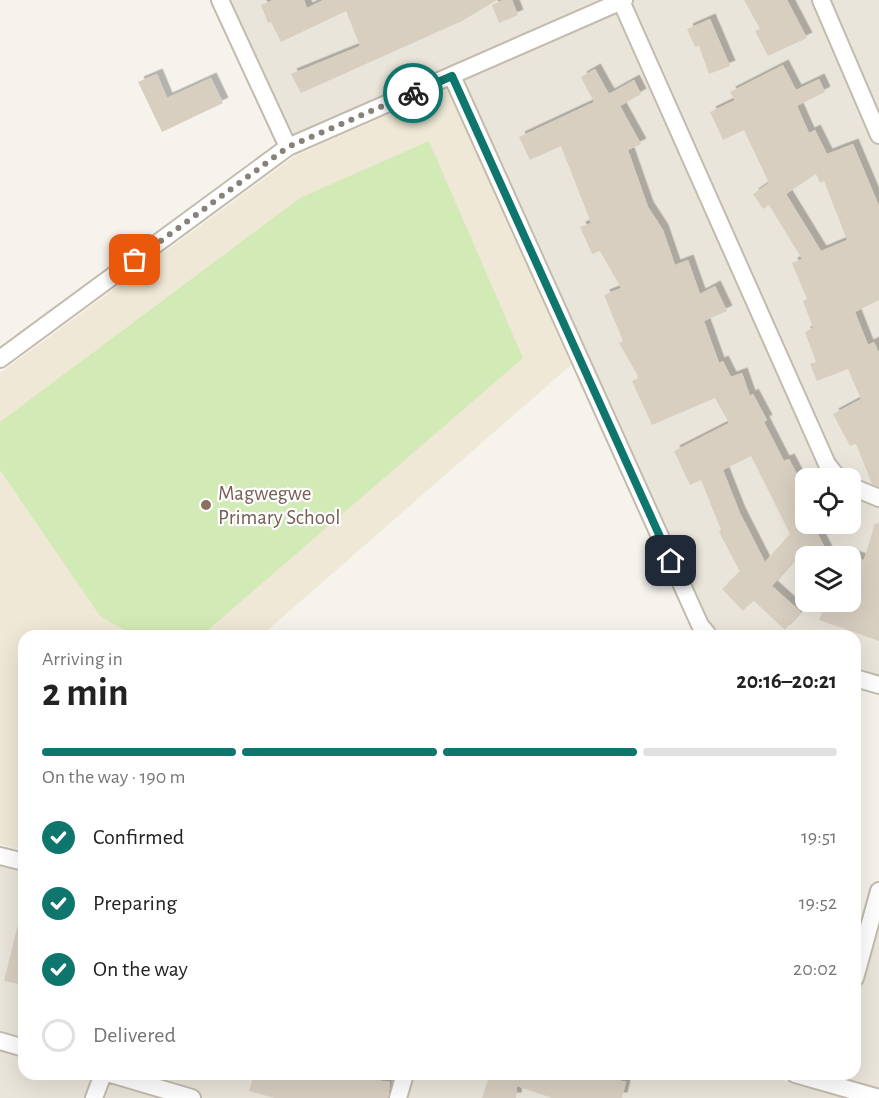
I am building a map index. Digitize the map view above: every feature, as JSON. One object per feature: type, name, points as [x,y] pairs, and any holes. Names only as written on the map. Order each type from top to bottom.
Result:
[{"type":"street","points":[[220,0],[288,147]]},
{"type":"street","points":[[821,0],[879,135]]},
{"type":"street","points":[[0,359],[288,147],[622,1],[830,468]]},
{"type":"street","points":[[452,76],[704,630]]},
{"type":"street","points":[[861,491],[879,498]]},
{"type":"street","points":[[861,680],[879,685]]},
{"type":"street","points":[[0,856],[18,860]]},
{"type":"street","points":[[861,956],[879,891]]},
{"type":"street","points":[[0,1041],[18,1046]]},
{"type":"street","points":[[94,1098],[101,1080]]},
{"type":"street","points":[[131,1080],[192,1098]]},
{"type":"street","points":[[398,1098],[403,1080]]},
{"type":"street","points":[[832,1080],[879,1098]]},
{"type":"shaded area","points":[[227,0],[879,0],[879,679],[861,674],[861,630],[718,630],[705,619],[456,67],[293,137]]},
{"type":"shaded area","name":"Magwegwe Primary School","points":[[448,88],[571,365],[268,630],[18,630],[18,849],[0,844],[0,373],[295,156]]},
{"type":"shaded area","points":[[0,866],[18,871],[18,1080],[782,1080],[829,1093],[832,1080],[861,1080],[861,978],[879,913],[879,1098],[0,1098]]},
{"type":"green space","name":"Magwegwe Primary School","points":[[429,141],[523,358],[209,630],[124,630],[100,616],[0,470],[0,422],[300,198]]},
{"type":"building","points":[[273,0],[304,0],[307,8],[323,0],[497,0],[462,21],[301,93],[291,74],[360,46],[346,11],[281,42],[271,22],[268,23],[261,5]]},
{"type":"building","points":[[503,0],[512,0],[518,15],[499,23],[492,5]]},
{"type":"building","points":[[744,0],[787,0],[807,38],[768,56],[755,31],[760,29]]},
{"type":"building","points":[[710,19],[730,66],[709,74],[699,46],[695,47],[687,29]]},
{"type":"building","points":[[783,65],[796,90],[819,79],[825,92],[797,106],[809,133],[815,130],[827,154],[853,144],[879,206],[879,300],[855,312],[868,345],[874,342],[879,353],[879,487],[872,484],[856,444],[850,446],[833,414],[861,399],[848,369],[817,381],[810,364],[816,362],[805,332],[813,328],[803,301],[807,299],[792,263],[802,259],[769,205],[763,209],[753,194],[769,183],[744,130],[723,140],[710,112],[735,100],[730,92]],"holes":[[[816,174],[820,183],[824,181],[847,240],[821,251],[786,194]]]},
{"type":"building","points":[[595,69],[609,94],[634,80],[641,94],[620,106],[641,144],[628,150],[648,207],[663,230],[675,265],[688,260],[700,294],[715,286],[727,311],[704,321],[719,363],[723,361],[731,377],[742,373],[750,396],[753,394],[767,420],[764,422],[784,461],[789,459],[795,471],[795,534],[818,534],[824,546],[795,546],[795,559],[772,586],[795,607],[795,612],[801,612],[785,630],[753,600],[743,611],[722,589],[740,572],[719,532],[721,530],[701,480],[690,485],[674,451],[729,423],[715,398],[652,425],[632,381],[639,378],[619,343],[623,341],[604,295],[621,288],[600,251],[592,254],[580,227],[591,223],[561,146],[530,160],[519,137],[594,102],[581,77]],"holes":[[[751,456],[790,534],[765,562],[740,513],[723,470]]]},
{"type":"building","points":[[157,74],[167,98],[211,78],[223,103],[162,132],[138,82]]},
{"type":"building","points":[[875,523],[879,524],[879,641],[861,635],[861,630],[848,630],[819,620],[823,612],[861,612],[861,559],[864,560]]},
{"type":"building","points":[[18,924],[18,984],[4,981]]},
{"type":"building","points":[[252,1080],[390,1082],[388,1098],[274,1098],[249,1091]]},
{"type":"building","points":[[488,1080],[618,1080],[626,1082],[622,1098],[552,1098],[517,1086],[516,1098],[482,1098]]},
{"type":"way so far","points":[[135,260],[288,147],[413,93]]},
{"type":"place","name":"Magwegwe Primary School","points":[[206,505]]},
{"type":"route","points":[[413,93],[452,76],[671,561]]}]
